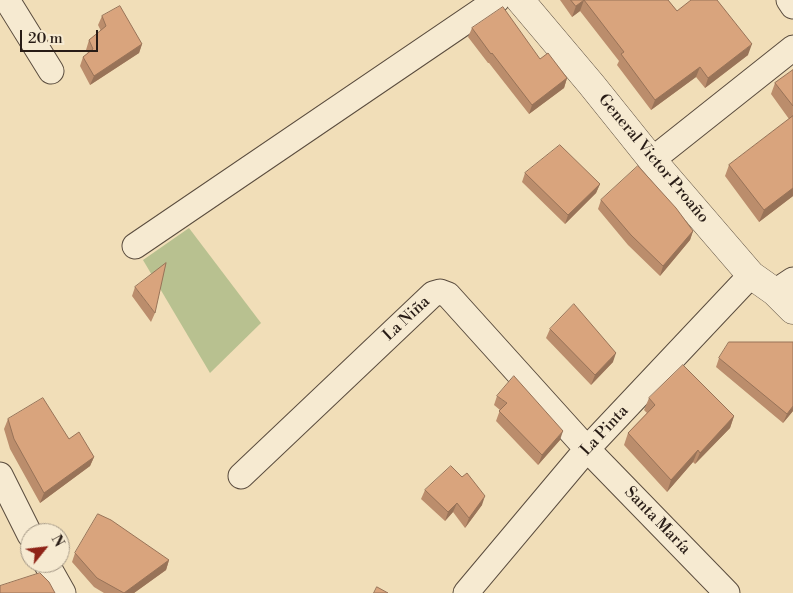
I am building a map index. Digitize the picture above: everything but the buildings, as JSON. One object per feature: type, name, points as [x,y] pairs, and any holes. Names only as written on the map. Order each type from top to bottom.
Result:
[{"type":"street","points":[[7,0],[51,71]]},
{"type":"street","points":[[135,246],[496,0]]},
{"type":"street","name":"General Victor Proaño","points":[[520,0],[652,160],[751,275],[787,294]]},
{"type":"street","points":[[789,0],[793,6]]},
{"type":"street","points":[[652,160],[793,48]]},
{"type":"street","name":"La Pinta","points":[[466,593],[587,449],[751,275]]},
{"type":"street","name":"La Niña","points":[[241,476],[433,294],[440,292],[448,295],[587,449]]},
{"type":"street","name":"Santa María","points":[[587,449],[727,593]]},
{"type":"street","points":[[0,475],[24,523]]},
{"type":"street","points":[[52,573],[63,593]]},
{"type":"green space","points":[[189,228],[261,323],[210,373],[143,260]]}]
